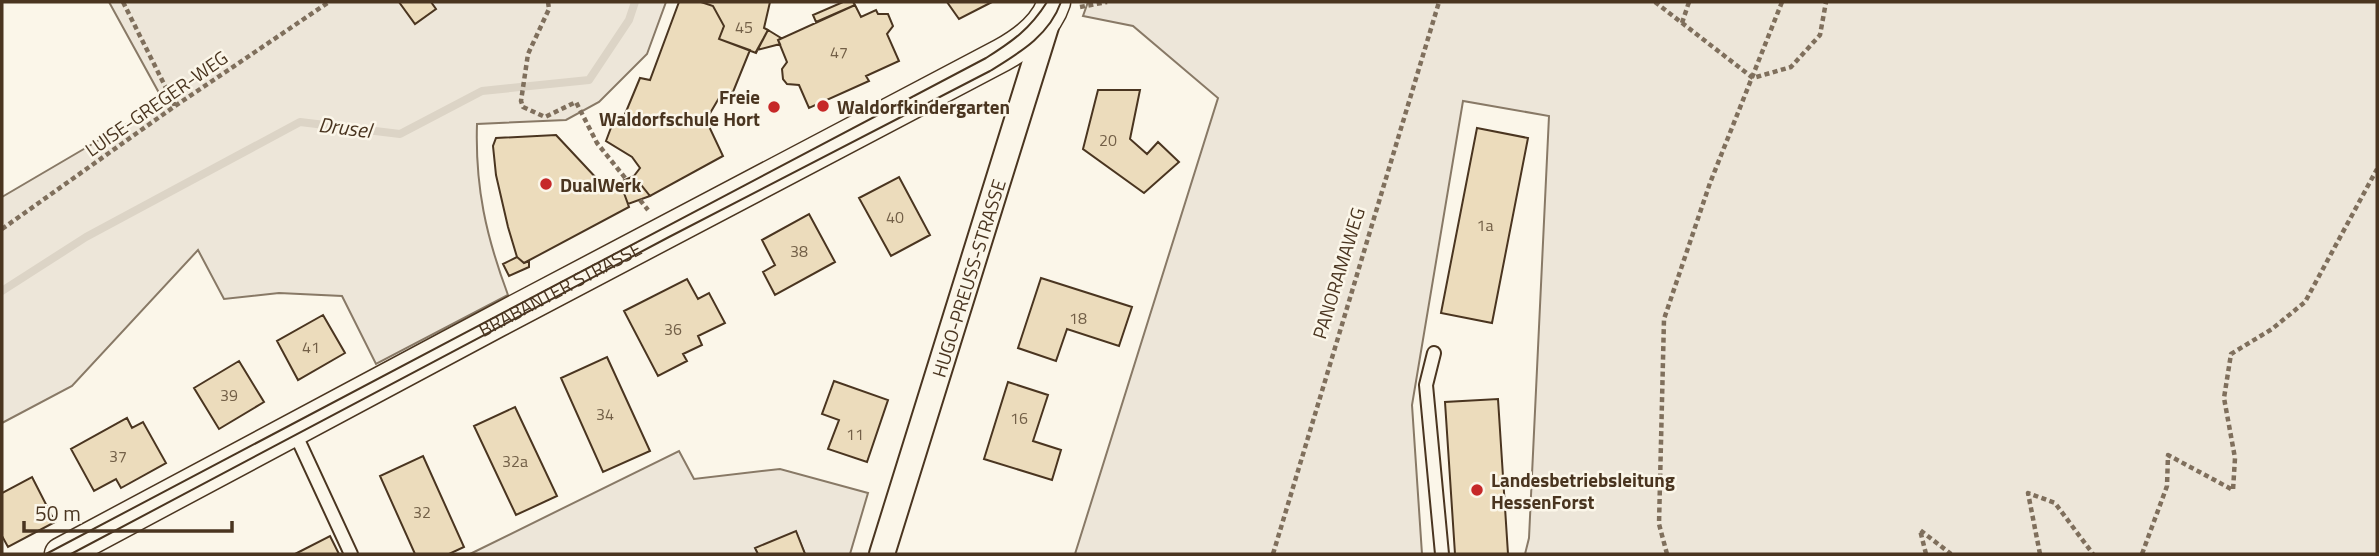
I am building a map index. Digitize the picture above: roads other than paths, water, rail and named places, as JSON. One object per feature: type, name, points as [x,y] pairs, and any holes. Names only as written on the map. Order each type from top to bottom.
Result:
[{"type":"street","name":"BRABANTER STRASSE","points":[[61,554],[1021,45],[1036,30],[1052,7]]},
{"type":"street","name":"HUGO-PREUSS-STRASSE","points":[[882,554],[1052,7]]},
{"type":"lane","points":[[1434,353],[1426,385],[1442,554]]},
{"type":"lane","points":[[293,431],[352,554]]},
{"type":"waterway","name":"Drusel","points":[[2,291],[86,237],[300,122],[400,134],[482,91],[589,80],[629,20],[635,2]]},
{"type":"tram line","points":[[46,554],[986,58],[1020,34],[1047,2]]},
{"type":"tram line","points":[[71,554],[669,237],[990,71],[1032,43],[1049,25],[1061,2]]},
{"type":"place","name":"Waldorfkindergarten","points":[[823,106]]},
{"type":"place","name":"Freie Waldorfschule Hort","points":[[774,107]]},
{"type":"place","name":"DualWerk","points":[[546,184]]},
{"type":"place","name":"Landesbetriebsleitung HessenForst","points":[[1477,490]]}]
